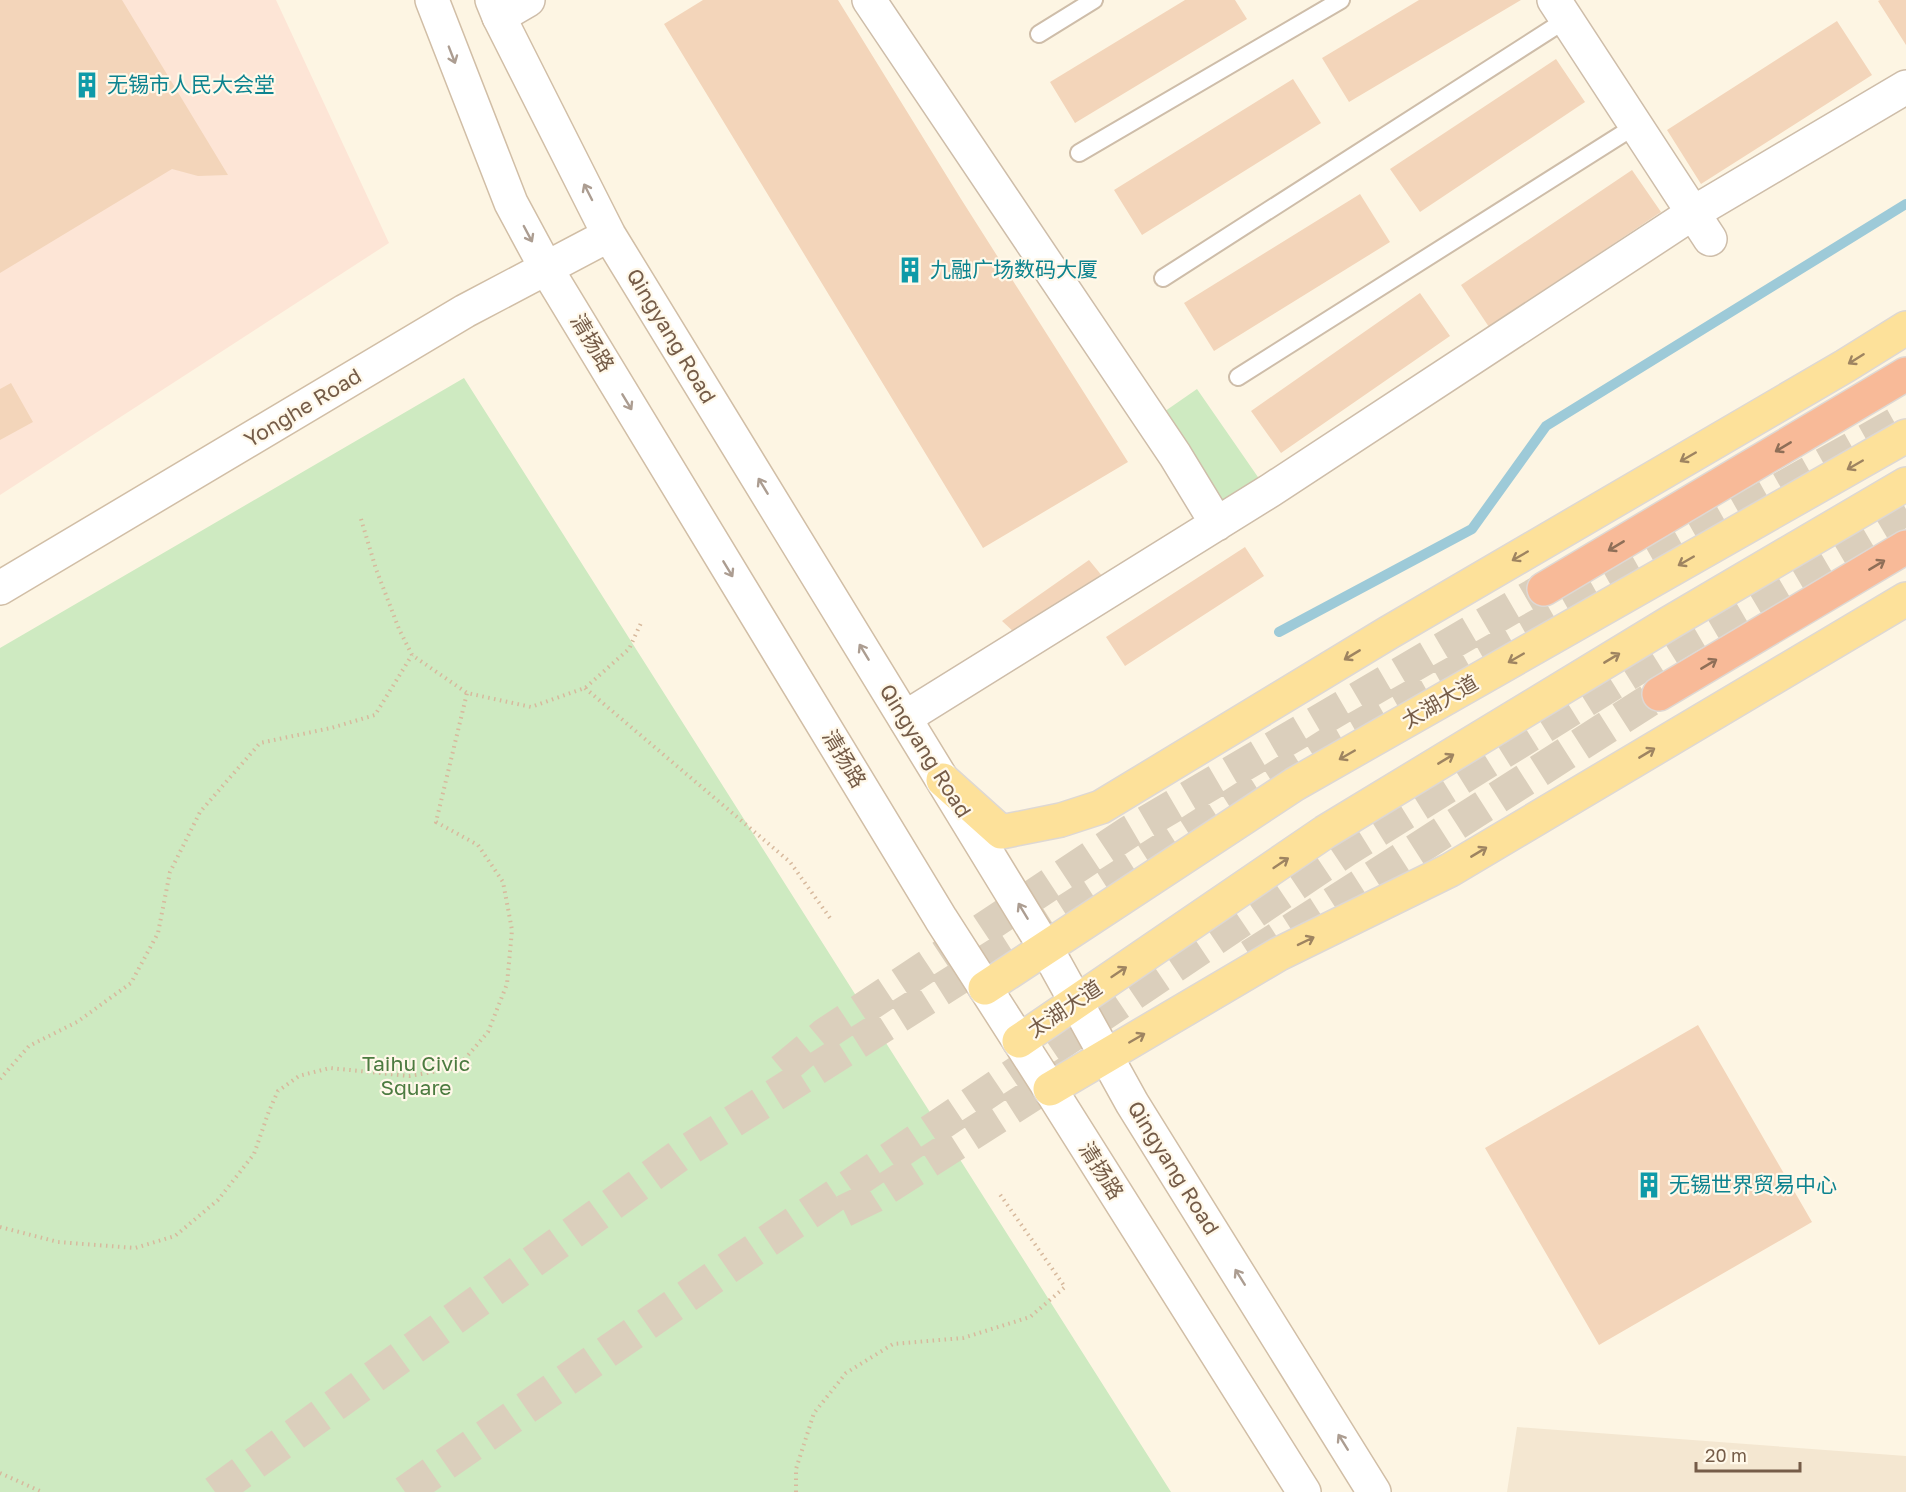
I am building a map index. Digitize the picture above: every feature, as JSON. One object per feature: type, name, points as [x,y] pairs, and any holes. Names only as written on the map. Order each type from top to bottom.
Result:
[{"type":"highway","points":[[1544,589],[1906,374]]},
{"type":"highway","points":[[1659,694],[1906,548]]},
{"type":"main road","name":"清扬路","points":[[432,0],[511,202],[546,268],[941,919],[1304,1492]]},
{"type":"main road","points":[[496,9],[528,0]]},
{"type":"main road","points":[[869,0],[1175,455],[1217,524]]},
{"type":"main road","name":"Qingyang Road","points":[[496,9],[609,235],[1045,948],[1139,1113],[1374,1492]]},
{"type":"main road","points":[[1561,9],[1701,226]]},
{"type":"main road","points":[[906,720],[929,702],[1701,226],[1906,87]]},
{"type":"main road","name":"Yonghe Road","points":[[0,588],[465,311],[609,235]]},
{"type":"main road","points":[[943,780],[1001,832],[1061,820],[1101,807],[1388,633],[1906,328]]},
{"type":"main road","name":"太湖大道","points":[[986,988],[1295,784],[1906,436]]},
{"type":"main road","name":"太湖大道","points":[[1019,1041],[1325,832],[1671,622],[1906,484]]},
{"type":"main road","points":[[1050,1089],[1279,954],[1450,870],[1906,599]]},
{"type":"lane","points":[[1039,34],[1095,0]]},
{"type":"lane","points":[[1079,153],[1341,0]]},
{"type":"lane","points":[[1163,278],[1561,9]]},
{"type":"lane","points":[[1238,377],[1635,126]]},
{"type":"path","points":[[361,519],[376,569],[399,629],[412,655],[467,693],[531,707],[585,688],[629,649],[641,622]]},
{"type":"path","points":[[0,1079],[29,1046],[77,1022],[131,983],[158,933],[170,872],[200,812],[260,743],[331,728],[375,715],[412,655]]},
{"type":"path","points":[[585,688],[790,862],[830,918]]},
{"type":"path","points":[[0,1227],[58,1242],[135,1248],[175,1236],[218,1200],[247,1164],[254,1154],[278,1091],[299,1076],[330,1068],[409,1076],[457,1068],[488,1032],[507,984],[512,930],[502,882],[478,845],[436,822],[467,693]]},
{"type":"path","points":[[796,1492],[796,1469],[814,1413],[846,1373],[893,1344],[963,1338],[1030,1317],[1065,1287],[999,1193]]},
{"type":"path","points":[[0,1473],[42,1492]]},
{"type":"shaded area","points":[[0,0],[276,0],[389,243],[0,495]]},
{"type":"shaded area","points":[[1517,1427],[1906,1456],[1906,1492],[1507,1492]]},
{"type":"green space","name":"Taihu Civic Square","points":[[464,378],[1171,1492],[0,1492],[0,648]]},
{"type":"green space","points":[[1197,389],[1260,480],[1220,508],[1158,416]]},
{"type":"building","name":"无锡市人民大会堂","points":[[0,0],[122,0],[228,175],[198,176],[172,169],[0,273]]},
{"type":"building","name":"九融广场数码大厦","points":[[703,0],[838,0],[1128,462],[983,548],[664,24]]},
{"type":"building","points":[[1185,0],[1235,0],[1247,19],[1075,123],[1050,82]]},
{"type":"building","points":[[1419,0],[1521,0],[1349,102],[1322,58]]},
{"type":"building","points":[[1906,0],[1906,45],[1878,1]]},
{"type":"building","points":[[1837,21],[1872,75],[1701,184],[1667,130]]},
{"type":"building","points":[[1556,59],[1585,102],[1420,212],[1390,169]]},
{"type":"building","points":[[1293,79],[1321,123],[1142,235],[1114,190]]},
{"type":"building","points":[[1632,170],[1661,212],[1489,327],[1461,285]]},
{"type":"building","points":[[1360,194],[1390,242],[1214,351],[1184,303]]},
{"type":"building","points":[[1420,293],[1450,336],[1281,453],[1251,411]]},
{"type":"building","points":[[11,383],[33,422],[0,440],[0,389]]},
{"type":"building","points":[[1245,547],[1264,576],[1125,666],[1106,637]]},
{"type":"building","points":[[1089,560],[1103,577],[1015,633],[1002,621]]},
{"type":"building","name":"无锡世界贸易中心","points":[[1698,1025],[1812,1222],[1599,1345],[1485,1148]]},
{"type":"waterway","points":[[1279,632],[1472,529],[1546,426],[1906,204]]},
{"type":"tunnel","points":[[215,1492],[680,1155],[1338,738],[1906,418]]},
{"type":"tunnel","points":[[405,1492],[729,1267],[1345,851],[1678,643],[1906,509]]},
{"type":"tunnel","points":[[782,1070],[825,1034],[1129,832],[1544,589]]},
{"type":"tunnel","points":[[1250,956],[1659,694]]},
{"type":"tunnel","points":[[844,1211],[873,1197],[1073,1069]]},
{"type":"place","name":"无锡市人民大会堂","points":[[87,85]]},
{"type":"place","name":"九融广场数码大厦","points":[[910,270]]},
{"type":"place","name":"无锡世界贸易中心","points":[[1649,1185]]}]
